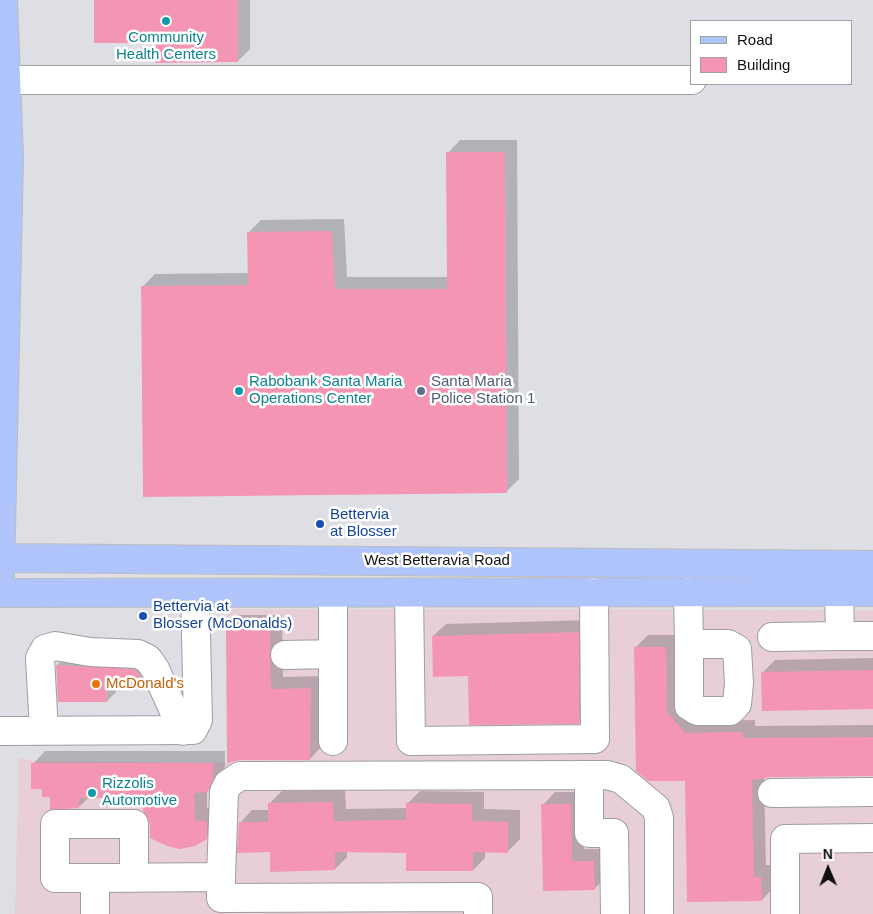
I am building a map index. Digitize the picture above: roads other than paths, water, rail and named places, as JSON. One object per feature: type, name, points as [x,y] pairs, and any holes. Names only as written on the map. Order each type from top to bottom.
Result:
[{"type":"main road","points":[[0,597],[9,157],[3,0]]},
{"type":"main road","name":"West Betteravia Road","points":[[0,558],[873,565]]},
{"type":"main road","points":[[0,593],[873,592]]},
{"type":"lane","points":[[6,80],[690,80]]},
{"type":"lane","points":[[409,593],[411,741],[595,739],[594,592]]},
{"type":"lane","points":[[688,592],[689,644]]},
{"type":"lane","points":[[839,592],[840,636]]},
{"type":"lane","points":[[0,731],[193,730],[198,720],[195,593]]},
{"type":"lane","points":[[333,593],[333,741]]},
{"type":"lane","points":[[772,637],[873,636]]},
{"type":"lane","points":[[44,731],[40,658],[45,649],[55,646],[90,652],[138,654],[148,659],[156,668],[183,731]]},
{"type":"lane","points":[[285,655],[333,654]]},
{"type":"lane","points":[[589,774],[589,833],[614,833],[615,914]]},
{"type":"lane","points":[[221,897],[224,792],[228,784],[240,776],[606,774],[621,779],[656,808],[659,818],[658,914]]},
{"type":"lane","points":[[772,792],[873,792]]},
{"type":"lane","points":[[134,878],[134,824],[55,824],[55,878],[134,878],[221,897],[478,897],[478,914]]},
{"type":"lane","points":[[785,914],[785,839],[873,838]]},
{"type":"lane","points":[[95,878],[95,914]]},
{"type":"place","name":"Community Health Centers","points":[[166,21]]},
{"type":"place","name":"Rabobank Santa Maria Operations Center","points":[[239,391]]},
{"type":"place","name":"Santa Maria Police Station 1","points":[[421,391]]},
{"type":"place","name":"Bettervia at Blosser","points":[[320,524]]},
{"type":"place","name":"Bettervia at Blosser (McDonalds)","points":[[143,616]]},
{"type":"place","name":"McDonald's","points":[[96,684]]},
{"type":"place","name":"Rizzolis Automotive","points":[[92,793]]}]
